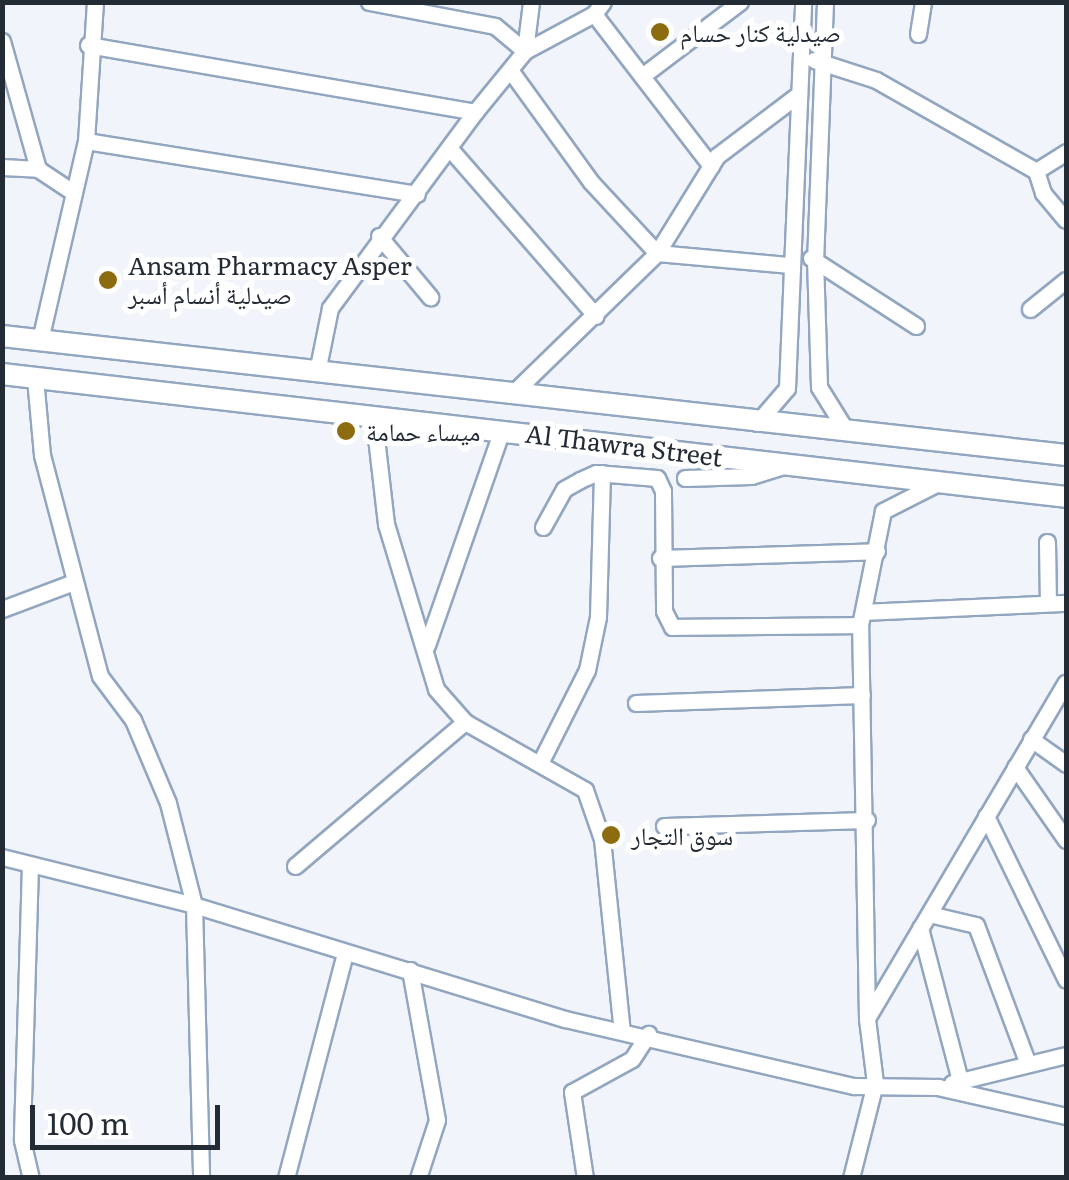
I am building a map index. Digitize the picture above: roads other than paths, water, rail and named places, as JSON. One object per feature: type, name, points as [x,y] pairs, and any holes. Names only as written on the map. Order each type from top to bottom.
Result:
[{"type":"main road","name":"Al Thawra Street","points":[[2,336],[1029,453],[1066,452]]},
{"type":"main road","name":"Al Thawra Street","points":[[2,374],[1066,497]]},
{"type":"street","points":[[40,340],[86,140],[88,44],[95,2]]},
{"type":"street","points":[[369,2],[419,7],[495,26],[526,51]]},
{"type":"street","points":[[526,51],[532,2]]},
{"type":"street","points":[[642,76],[740,2]]},
{"type":"street","points":[[758,423],[788,388],[803,2]]},
{"type":"street","points":[[825,2],[815,259],[819,386],[847,432]]},
{"type":"street","points":[[918,34],[923,2]]},
{"type":"street","points":[[317,372],[330,308],[380,236],[452,150],[474,112],[526,51],[599,8],[642,76],[711,166]]},
{"type":"street","points":[[2,41],[38,169]]},
{"type":"street","points":[[88,44],[474,112]]},
{"type":"street","points":[[800,59],[824,60],[876,80],[1036,171],[1043,192],[1066,220]]},
{"type":"street","points":[[510,70],[590,182],[657,253],[815,259],[916,326]]},
{"type":"street","points":[[511,394],[657,253],[711,166],[798,94]]},
{"type":"street","points":[[86,140],[417,194]]},
{"type":"street","points":[[452,150],[596,316]]},
{"type":"street","points":[[1036,171],[1066,152]]},
{"type":"street","points":[[2,166],[38,169],[74,193]]},
{"type":"street","points":[[380,236],[430,297]]},
{"type":"street","points":[[1030,309],[1066,280]]},
{"type":"street","points":[[36,378],[42,455],[100,676],[133,720],[168,803],[194,904],[201,1178]]},
{"type":"street","points":[[788,388],[819,386]]},
{"type":"street","points":[[374,420],[386,524],[427,644],[436,688],[465,722],[541,760],[585,790],[602,839],[622,1031]]},
{"type":"street","points":[[427,644],[502,430]]},
{"type":"street","points":[[685,478],[750,476],[787,464]]},
{"type":"street","points":[[541,760],[587,670],[598,617],[602,474]]},
{"type":"street","points":[[543,527],[564,490],[602,474],[661,484],[664,612],[672,626],[862,618],[1066,603]]},
{"type":"street","points":[[851,1178],[875,1083],[867,1019],[862,618],[886,506],[940,482]]},
{"type":"street","points":[[1046,542],[1048,603]]},
{"type":"street","points":[[660,558],[877,550]]},
{"type":"street","points":[[2,610],[74,582]]},
{"type":"street","points":[[867,1019],[1064,683]]},
{"type":"street","points":[[636,702],[862,695]]},
{"type":"street","points":[[295,866],[465,722]]},
{"type":"street","points":[[1031,739],[1066,764]]},
{"type":"street","points":[[1015,767],[1066,840]]},
{"type":"street","points":[[986,816],[1066,980]]},
{"type":"street","points":[[664,826],[867,820]]},
{"type":"street","points":[[2,857],[194,904],[345,953],[622,1031],[648,1034],[854,1086],[875,1083],[938,1087],[1066,1116]]},
{"type":"street","points":[[30,865],[22,1140],[32,1178]]},
{"type":"street","points":[[924,921],[976,925],[1028,1064]]},
{"type":"street","points":[[924,921],[960,1082]]},
{"type":"street","points":[[286,1178],[345,953]]},
{"type":"street","points":[[410,970],[436,1120],[418,1178]]},
{"type":"street","points":[[585,1178],[572,1092],[632,1059],[648,1034]]},
{"type":"street","points":[[938,1087],[1066,1054]]},
{"type":"place","name":"صيدلية كنار حسام","points":[[660,32]]},
{"type":"place","name":"Ansam Pharmacy Asper صيدلية أنسام أسبر","points":[[108,280]]},
{"type":"place","name":"ميساء حمامة","points":[[346,431]]},
{"type":"place","name":"سوق التجار","points":[[611,835]]}]
